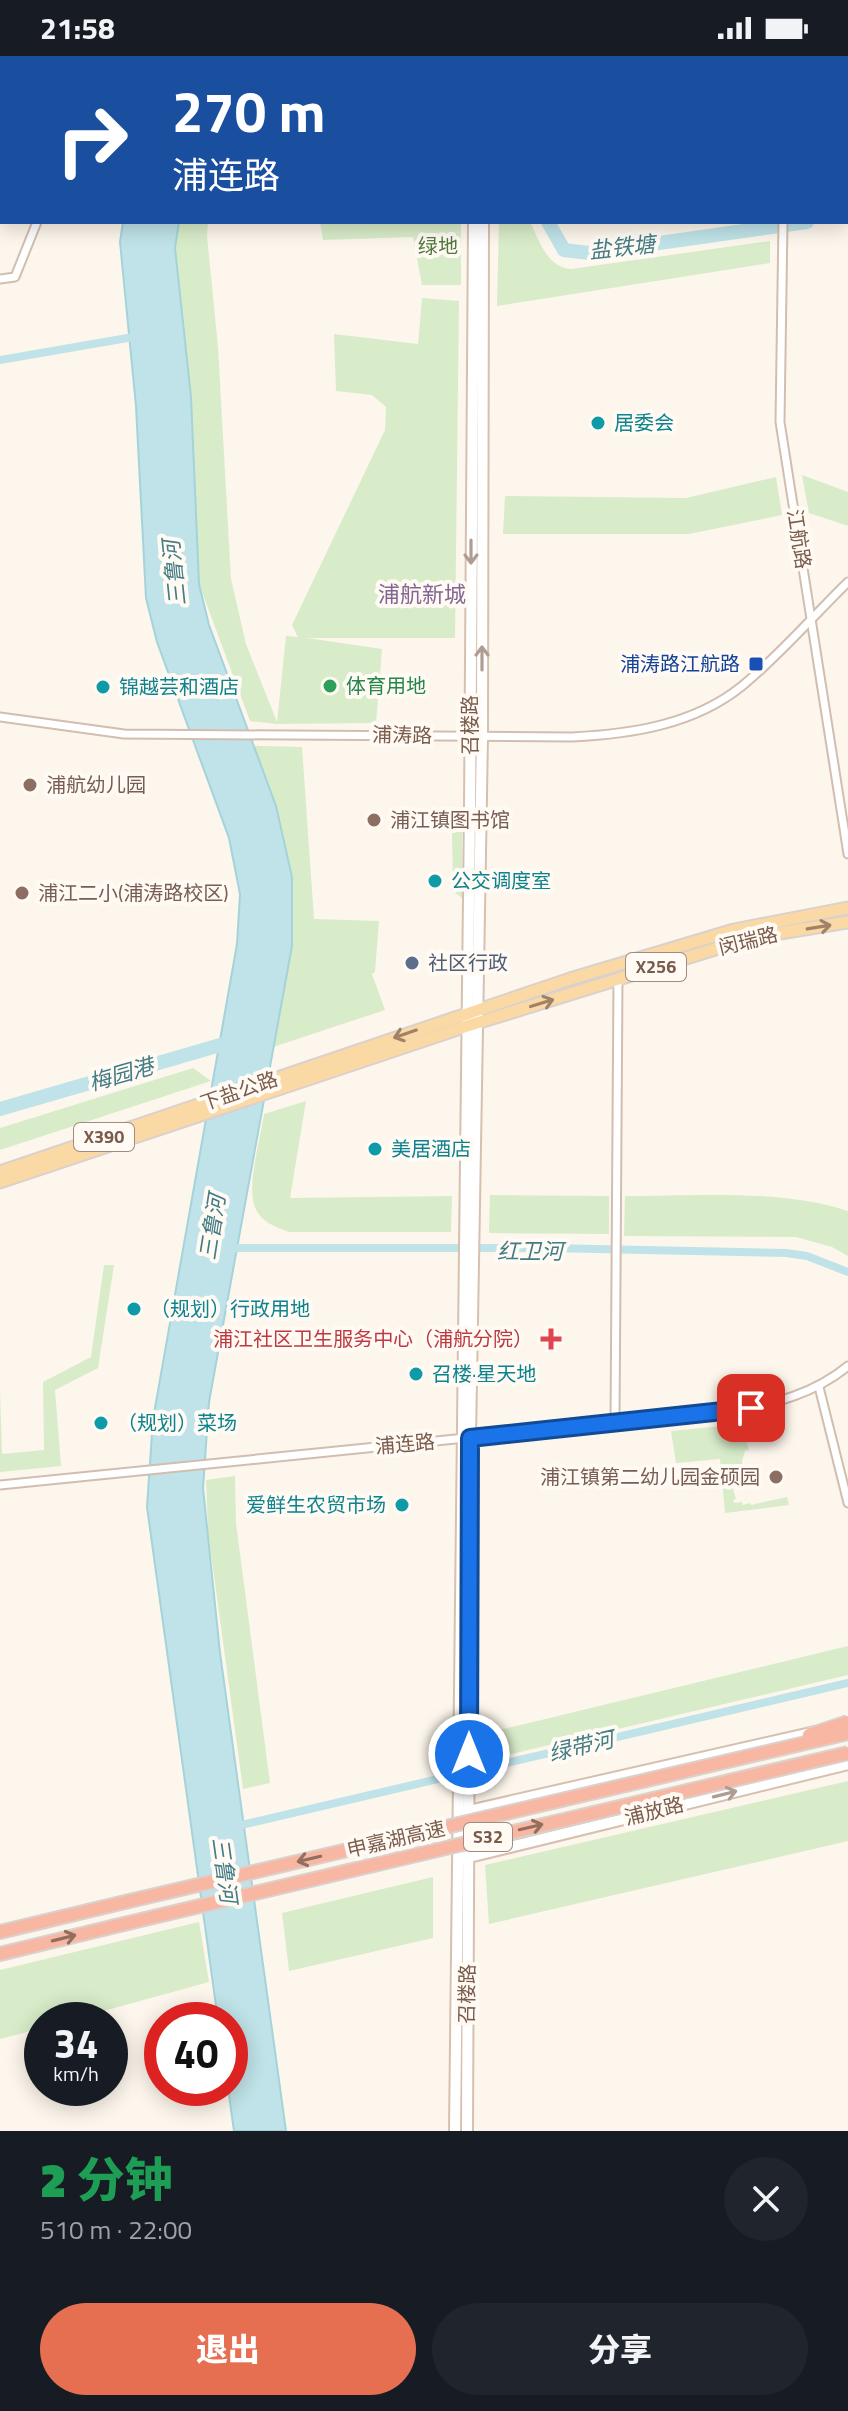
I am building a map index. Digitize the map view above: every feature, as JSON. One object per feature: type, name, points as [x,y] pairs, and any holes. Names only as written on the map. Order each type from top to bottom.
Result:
[{"type":"highway","points":[[760,1754],[848,1723]]},
{"type":"highway","name":"申嘉湖高速","points":[[0,1932],[848,1733]]},
{"type":"highway","name":"申嘉湖高速","points":[[0,1954],[848,1753]]},
{"type":"main road","name":"闵瑞路","points":[[473,1011],[708,937],[772,921],[848,908]]},
{"type":"main road","name":"闵瑞路","points":[[473,1025],[743,941],[848,922]]},
{"type":"main road","name":"下盐公路","points":[[0,1182],[207,1108],[275,1079],[473,1011]]},
{"type":"main road","name":"下盐公路","points":[[0,1172],[207,1108],[271,1092],[473,1025]]},
{"type":"street","points":[[0,279],[15,277],[36,224]]},
{"type":"street","name":"召楼路","points":[[474,224],[476,736]]},
{"type":"street","name":"召楼路","points":[[466,1438],[483,224]]},
{"type":"street","name":"江航路","points":[[783,224],[780,422],[848,854]]},
{"type":"street","name":"浦涛路","points":[[0,717],[124,734],[611,735],[669,723],[718,702],[741,688],[848,582]]},
{"type":"street","points":[[615,1423],[618,979]]},
{"type":"street","name":"浦连路","points":[[0,1485],[768,1405],[819,1387],[848,1366]]},
{"type":"street","points":[[819,1387],[848,1503]]},
{"type":"street","points":[[464,1858],[466,1438]]},
{"type":"street","points":[[464,1812],[848,1723]]},
{"type":"street","name":"浦放路","points":[[464,1858],[848,1764]]},
{"type":"street","name":"召楼路","points":[[455,2131],[464,1858]]},
{"type":"street","name":"召楼路","points":[[464,1858],[467,2131]]},
{"type":"green space","points":[[179,224],[208,224],[231,579],[246,644],[277,722],[286,636],[298,637],[292,625],[385,430],[386,407],[372,395],[336,391],[334,334],[418,344],[422,298],[459,301],[455,638],[307,638],[382,649],[376,723],[277,724],[250,721],[199,584],[175,248]]},
{"type":"green space","name":"绿地","points":[[320,224],[461,224],[461,285],[422,285],[413,237],[323,240]]},
{"type":"green space","points":[[499,224],[531,224],[550,259],[571,269],[770,241],[770,263],[497,306]]},
{"type":"green space","points":[[802,475],[848,492],[848,526],[809,513]]},
{"type":"green space","points":[[776,477],[782,515],[689,534],[503,534],[505,496],[686,498]]},
{"type":"green space","points":[[222,745],[302,747],[314,919],[379,921],[375,972],[372,974],[385,1010],[273,1047]]},
{"type":"green space","points":[[462,822],[462,898],[453,891],[452,831],[453,825]]},
{"type":"green space","points":[[193,1068],[211,1081],[0,1150],[0,1128]]},
{"type":"green space","points":[[306,1101],[290,1198],[452,1196],[451,1232],[289,1232],[265,1220],[255,1207],[252,1188],[264,1114]]},
{"type":"green space","points":[[490,1195],[609,1196],[609,1234],[489,1233]]},
{"type":"green space","points":[[738,1195],[823,1204],[848,1211],[848,1256],[832,1247],[796,1237],[624,1236],[625,1196]]},
{"type":"green space","points":[[104,1265],[114,1265],[98,1368],[55,1390],[61,1466],[0,1472],[0,1389],[2,1454],[44,1450],[43,1382],[91,1357]]},
{"type":"green space","points":[[732,1425],[734,1434],[746,1439],[749,1450],[745,1451],[742,1461],[744,1474],[730,1478],[736,1499],[734,1503],[751,1505],[787,1497],[789,1505],[725,1513],[720,1459],[676,1463],[671,1431]]},
{"type":"green space","points":[[235,1476],[236,1523],[270,1783],[243,1789],[208,1531],[206,1480]]},
{"type":"green space","points":[[848,1646],[848,1675],[490,1759],[491,1732]]},
{"type":"green space","points":[[848,1781],[848,1841],[489,1924],[485,1865]]},
{"type":"green space","points":[[433,1877],[433,1938],[289,1971],[282,1913]]},
{"type":"green space","points":[[199,1922],[209,1982],[128,2004],[24,2002],[24,2033],[0,2039],[0,1970]]},
{"type":"water","name":"三鲁河","points":[[123,224],[179,224],[175,248],[191,397],[199,584],[209,625],[276,806],[292,877],[292,946],[209,1402],[203,1488],[220,1653],[286,2131],[234,2131],[231,2106],[248,2106],[248,2002],[216,2002],[147,1507],[153,1419],[237,944],[240,894],[229,838],[157,642],[146,598],[136,406],[120,242]]},
{"type":"waterway","name":"盐铁塘","points":[[549,224],[564,250],[589,253],[793,224]]},
{"type":"waterway","name":"盐铁塘","points":[[0,360],[139,336]]},
{"type":"waterway","name":"梅园港","points":[[0,1109],[234,1041]]},
{"type":"waterway","name":"红卫河","points":[[228,1248],[549,1248],[786,1253],[807,1256],[848,1272]]},
{"type":"waterway","name":"绿带河","points":[[233,1827],[848,1683]]},
{"type":"place","name":"居委会","points":[[598,423]]},
{"type":"place","name":"浦涛路江航路","points":[[756,664]]},
{"type":"place","name":"体育用地","points":[[330,686]]},
{"type":"place","name":"锦越芸和酒店","points":[[103,687]]},
{"type":"place","name":"浦航幼儿园","points":[[30,785]]},
{"type":"place","name":"浦江镇图书馆","points":[[374,820]]},
{"type":"place","name":"公交调度室","points":[[435,881]]},
{"type":"place","name":"浦江二小(浦涛路校区)","points":[[22,893]]},
{"type":"place","name":"社区行政","points":[[412,963]]},
{"type":"place","name":"美居酒店","points":[[375,1149]]},
{"type":"place","name":"（规划）行政用地","points":[[134,1309]]},
{"type":"place","name":"浦江社区卫生服务中心（浦航分院）","points":[[551,1339]]},
{"type":"place","name":"召楼·星天地","points":[[416,1374]]},
{"type":"place","name":"（规划）菜场","points":[[101,1423]]},
{"type":"place","name":"浦江镇第二幼儿园金硕园","points":[[776,1477]]},
{"type":"place","name":"爱鲜生农贸市场","points":[[402,1505]]},
{"type":"district","name":"浦航新城","points":[[422,594]]},
{"type":"route","points":[[469,1754],[470,1438],[751,1408]]}]
